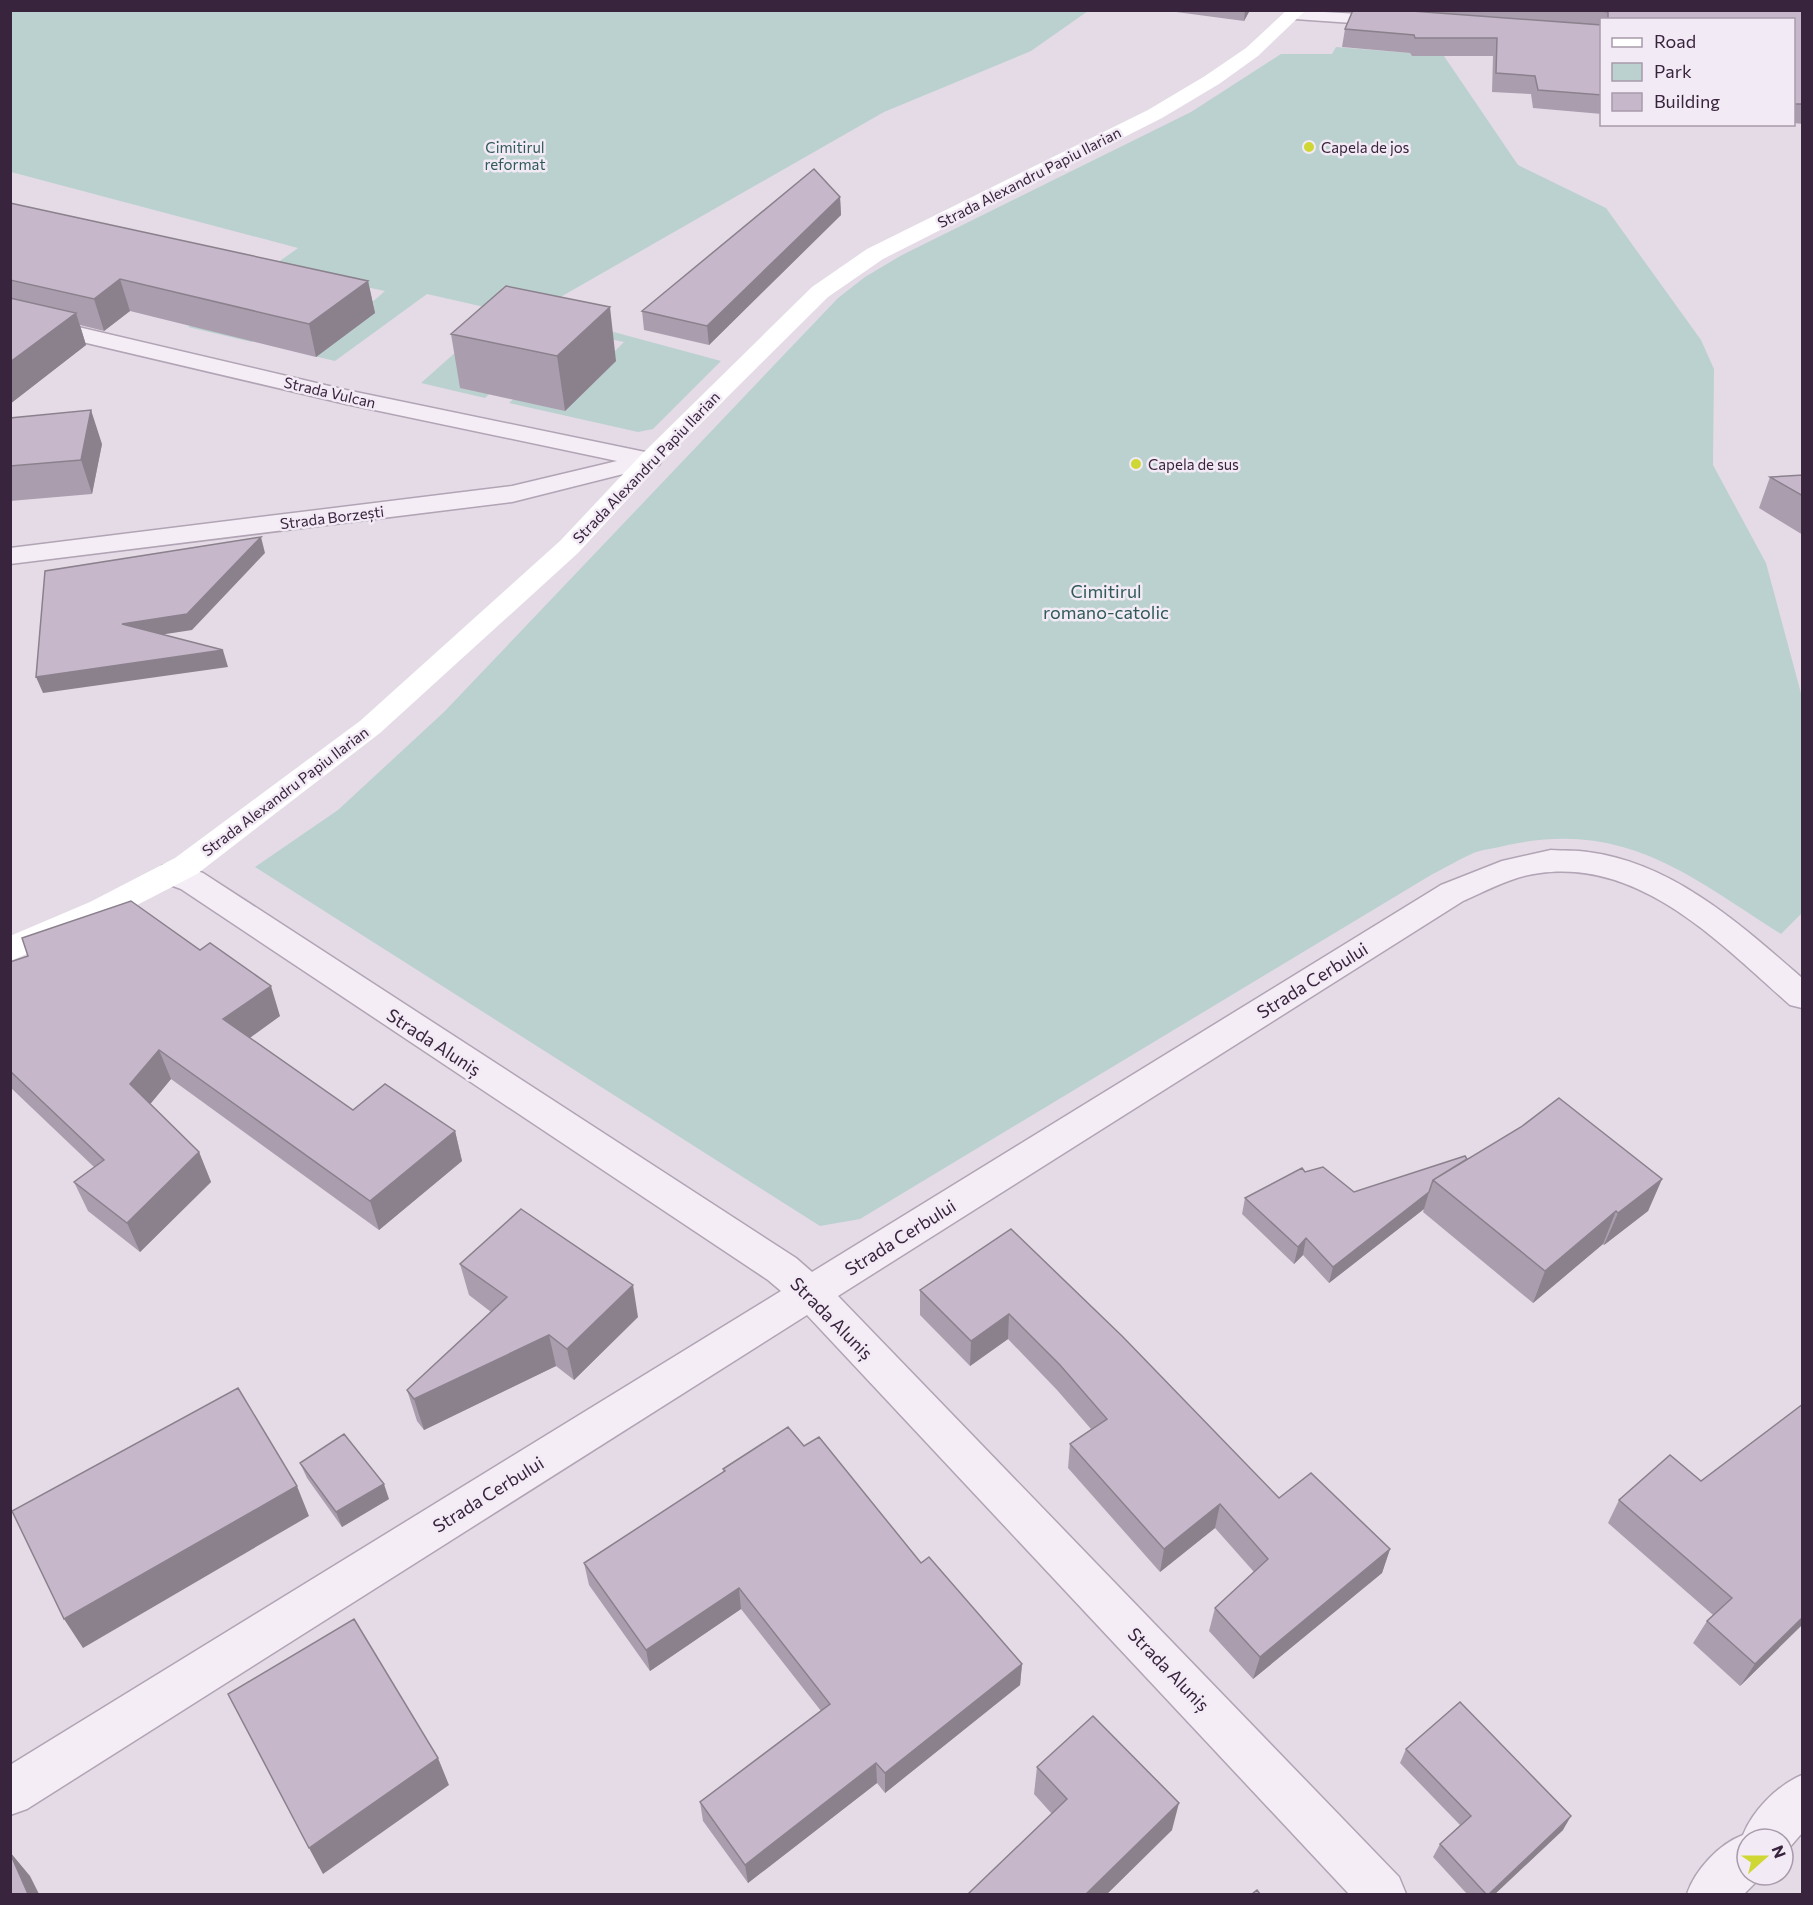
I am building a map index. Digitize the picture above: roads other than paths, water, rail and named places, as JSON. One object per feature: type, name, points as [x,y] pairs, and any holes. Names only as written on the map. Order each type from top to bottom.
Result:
[{"type":"street","points":[[1297,12],[1416,22]]},
{"type":"street","name":"Strada Alexandru Papiu Ilarian","points":[[10,950],[173,874],[370,727],[569,547],[650,460],[820,292],[846,272],[875,254],[1155,114],[1212,80],[1244,57],[1297,12]]},
{"type":"street","name":"Strada Vulcan","points":[[10,318],[346,397],[650,460]]},
{"type":"street","name":"Strada Borzești","points":[[10,556],[512,494],[650,460]]},
{"type":"street","name":"Strada Cerbului","points":[[10,1792],[1442,899],[1496,873],[1551,861],[1600,865],[1652,883],[1701,910],[1803,996]]},
{"type":"street","name":"Strada Aluniș","points":[[173,874],[192,881],[782,1269],[811,1293],[1382,1894]]},
{"type":"street","points":[[1776,1827],[1803,1800]]},
{"type":"street","points":[[1711,1894],[1735,1869]]},
{"type":"place","name":"Capela de jos","points":[[1309,147]]},
{"type":"place","name":"Capela de sus","points":[[1136,464]]},
{"type":"park label","name":"Cimitirul reformat","points":[[515,156]]},
{"type":"park label","name":"Cimitirul romano-catolic","points":[[1106,601]]}]
